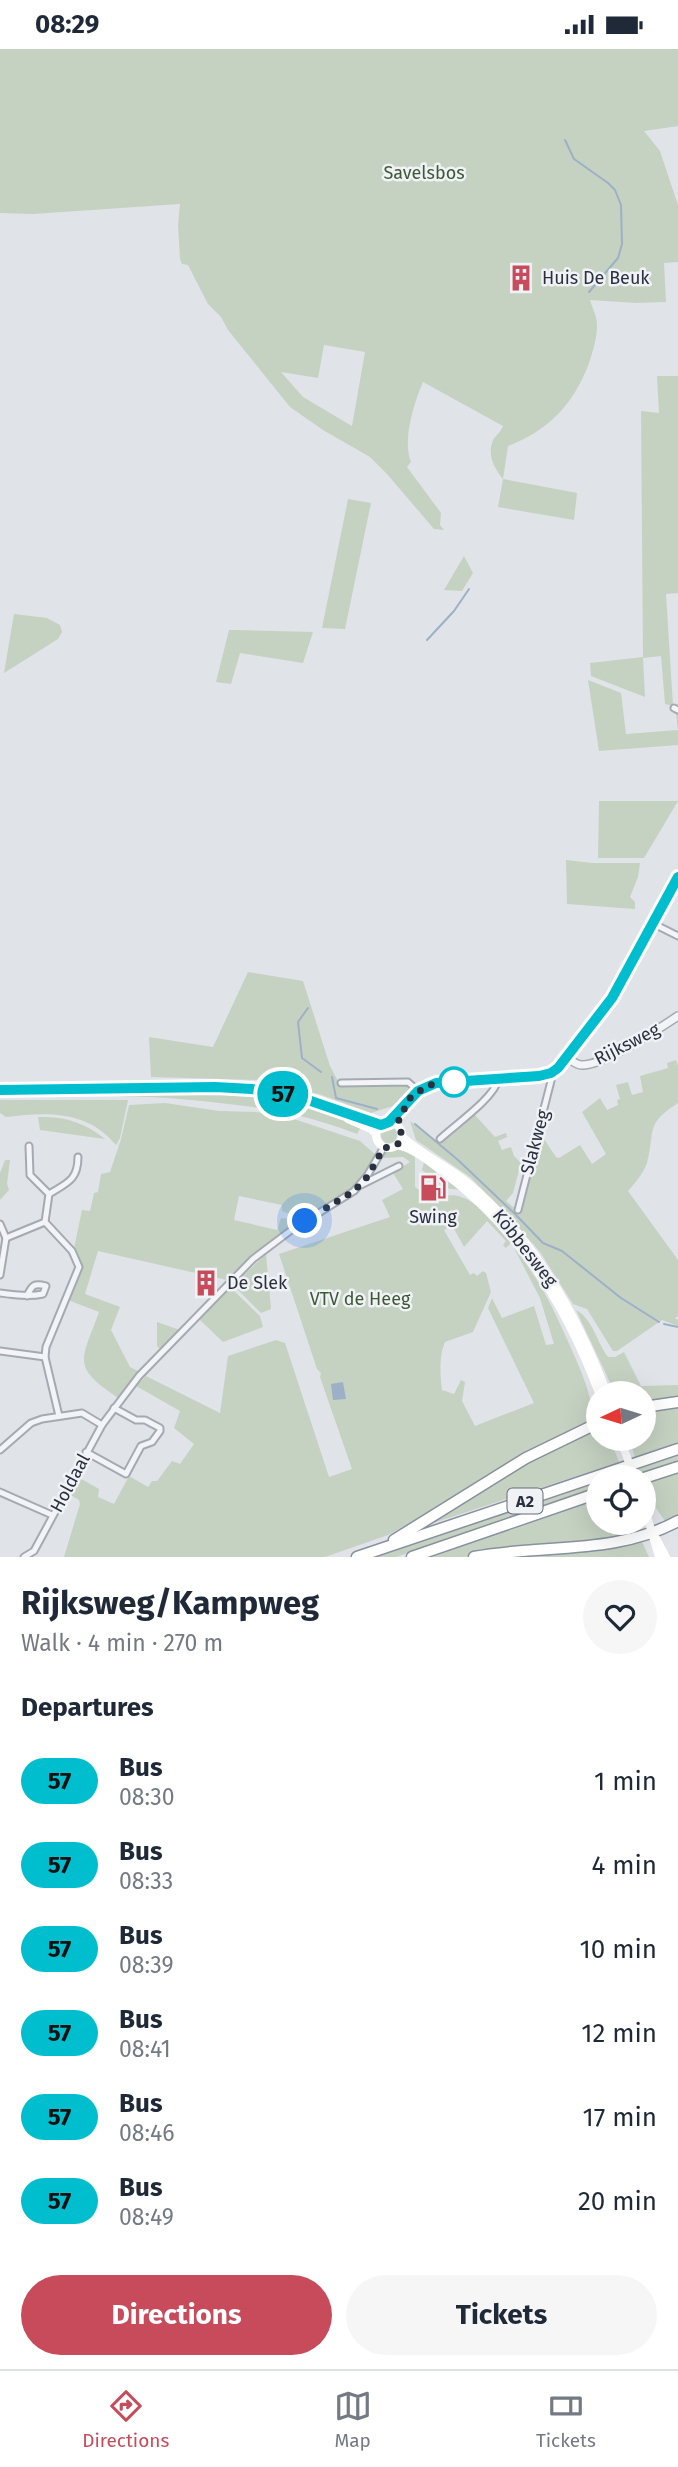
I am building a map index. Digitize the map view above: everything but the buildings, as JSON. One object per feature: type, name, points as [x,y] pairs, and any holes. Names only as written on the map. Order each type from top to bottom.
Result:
[{"type":"highway","points":[[656,1405],[678,1402]]},
{"type":"highway","name":"A2","points":[[373,1552],[526,1458],[586,1429]]},
{"type":"highway","name":"A2","points":[[357,1557],[678,1449]]},
{"type":"highway","points":[[656,1474],[678,1467]]},
{"type":"highway","name":"A2","points":[[412,1557],[586,1497]]},
{"type":"highway","points":[[656,1533],[678,1521]]},
{"type":"highway","points":[[474,1557],[608,1543],[649,1535]]},
{"type":"main road","points":[[567,1057],[612,998],[678,877]]},
{"type":"main road","name":"Rijksweg","points":[[551,1073],[567,1057]]},
{"type":"main road","points":[[376,1134],[389,1124],[418,1091],[439,1082],[498,1080],[551,1073]]},
{"type":"main road","points":[[0,1090],[198,1088],[239,1088],[279,1093],[320,1103],[389,1124],[402,1136],[397,1145],[384,1147],[372,1130],[304,1103],[265,1095],[198,1088]]},
{"type":"main road","name":"Köbbesweg","points":[[402,1136],[460,1177],[495,1209],[537,1258],[587,1343],[602,1381]]},
{"type":"main road","name":"Köbbesweg","points":[[397,1145],[438,1168],[491,1213],[537,1268],[566,1309],[594,1381]]},
{"type":"main road","points":[[654,1535],[659,1557]]},
{"type":"main road","points":[[655,1535],[666,1557]]},
{"type":"street","points":[[652,923],[678,936]]},
{"type":"street","name":"Rijksweg","points":[[567,1057],[576,1064],[589,1064],[644,1038],[678,1016]]},
{"type":"street","name":"Slakweg","points":[[518,1210],[551,1073]]},
{"type":"street","points":[[440,1139],[490,1094],[498,1080]]},
{"type":"street","points":[[341,1083],[408,1082],[418,1091]]},
{"type":"street","points":[[29,1146],[30,1175],[49,1193]]},
{"type":"street","points":[[358,1187],[368,1176],[384,1147]]},
{"type":"street","points":[[49,1193],[74,1178],[78,1157]]},
{"type":"street","points":[[358,1187],[399,1165]]},
{"type":"street","name":"Holdaal","points":[[24,1557],[34,1551],[102,1425],[148,1367],[253,1259],[290,1231],[358,1187]]},
{"type":"street","points":[[45,1222],[49,1193]]},
{"type":"street","points":[[6,1238],[45,1222]]},
{"type":"street","points":[[45,1222],[72,1251],[79,1267],[46,1347],[45,1357],[58,1416]]},
{"type":"street","points":[[0,1224],[6,1238],[0,1275]]},
{"type":"street","points":[[0,1293],[27,1296]]},
{"type":"street","points":[[0,1351],[45,1357]]},
{"type":"street","points":[[86,1452],[126,1474],[141,1446],[152,1443],[160,1430],[145,1420],[136,1420],[114,1408]]},
{"type":"street","points":[[0,1450],[31,1423],[58,1416],[82,1413],[102,1425]]},
{"type":"street","points":[[0,1493],[52,1515]]},
{"type":"green space","name":"Savelsbos","points":[[0,49],[678,49],[678,126],[644,131],[660,151],[678,205],[678,262],[664,263],[666,302],[590,300],[597,330],[583,378],[567,403],[547,424],[508,446],[503,479],[494,466],[491,451],[493,440],[503,426],[423,382],[410,422],[408,443],[411,462],[407,467],[441,513],[440,525],[444,530],[434,529],[370,457],[290,407],[208,304],[188,265],[182,264],[178,225],[180,204],[33,214],[0,213]],"holes":[[[324,345],[365,352],[352,426],[303,397],[281,372],[318,378]]]},
{"type":"green space","points":[[657,376],[678,376],[678,593],[666,594],[673,706],[665,704],[661,656],[643,658],[645,697],[591,676],[590,663],[643,657],[641,411],[659,413]]},
{"type":"green space","points":[[503,479],[577,493],[574,520],[498,507]]},
{"type":"green space","points":[[348,499],[371,503],[345,629],[322,628]]},
{"type":"green space","points":[[464,556],[473,573],[462,591],[444,590]]},
{"type":"green space","points":[[14,614],[47,618],[60,625],[62,632],[58,639],[4,673]]},
{"type":"green space","points":[[229,630],[313,632],[303,663],[240,653],[231,684],[216,682]]},
{"type":"green space","points":[[588,680],[621,693],[626,734],[678,730],[678,745],[599,751]]},
{"type":"green space","points":[[599,801],[678,801],[644,858],[598,858]]},
{"type":"green space","points":[[566,860],[640,863],[630,897],[635,902],[635,909],[567,904]]},
{"type":"green space","points":[[248,972],[303,981],[330,1066],[340,1085],[412,1086],[393,1106],[371,1113],[319,1094],[256,1080],[151,1077],[149,1037],[213,1047]]},
{"type":"green space","points":[[676,1060],[678,1103],[656,1123],[647,1163],[628,1191],[678,1260],[678,1316],[675,1318],[678,1320],[678,1326],[662,1320],[617,1351],[613,1351],[587,1309],[573,1304],[540,1252],[513,1221],[470,1177],[416,1140],[410,1121],[439,1143],[474,1114],[495,1137],[506,1133],[507,1137],[498,1141],[502,1150],[511,1147],[514,1156],[521,1163],[513,1193],[506,1201],[519,1212],[540,1133],[556,1157],[559,1158],[580,1145],[592,1164],[606,1154],[582,1112],[600,1098],[607,1110],[618,1105],[617,1100],[620,1099],[616,1085],[628,1082],[632,1095],[643,1092],[640,1076],[668,1068],[667,1063]]},
{"type":"green space","points":[[154,1092],[286,1102],[337,1116],[361,1127],[357,1134],[287,1113],[241,1105],[94,1093]]},
{"type":"green space","points":[[0,1100],[128,1100],[116,1145],[105,1134],[79,1119],[51,1114],[6,1117],[0,1113]]},
{"type":"green space","points":[[165,1103],[219,1111],[257,1112],[297,1120],[360,1141],[377,1156],[358,1184],[300,1222],[282,1211],[282,1205],[239,1196],[234,1220],[277,1230],[281,1218],[290,1219],[296,1224],[227,1280],[98,1251],[85,1294],[120,1307],[111,1330],[130,1367],[140,1372],[118,1398],[93,1378],[84,1362],[99,1312],[68,1300],[80,1269],[73,1253],[82,1210],[90,1211],[94,1193],[98,1192],[101,1174],[110,1172],[129,1105]]},
{"type":"green space","points":[[38,1117],[73,1121],[105,1139],[40,1130]]},
{"type":"green space","points":[[389,1127],[395,1129],[395,1141],[389,1143],[383,1141],[381,1135],[383,1129]]},
{"type":"green space","name":"VTV de Heeg","points":[[399,1148],[415,1155],[415,1187],[434,1201],[445,1196],[467,1200],[477,1206],[511,1243],[506,1248],[503,1245],[506,1241],[487,1221],[464,1247],[452,1225],[444,1230],[470,1275],[474,1273],[477,1276],[483,1271],[486,1273],[491,1292],[473,1332],[445,1342],[440,1372],[442,1390],[454,1394],[461,1380],[465,1382],[462,1401],[475,1426],[534,1403],[488,1308],[492,1298],[502,1318],[534,1306],[546,1345],[554,1344],[540,1298],[514,1248],[553,1308],[582,1373],[586,1386],[586,1422],[543,1443],[482,1483],[388,1535],[325,1557],[64,1557],[80,1504],[79,1500],[67,1493],[76,1476],[99,1489],[98,1497],[114,1504],[129,1476],[148,1487],[152,1481],[157,1481],[172,1461],[180,1464],[194,1444],[174,1428],[180,1411],[136,1386],[146,1376],[220,1413],[228,1356],[276,1340],[285,1343],[329,1477],[352,1469],[279,1254],[390,1217],[382,1200],[403,1189],[393,1173],[410,1162],[403,1157],[381,1158],[386,1151]]},
{"type":"green space","points":[[5,1160],[10,1160],[7,1184],[9,1190],[0,1200],[0,1173]]},
{"type":"green space","points":[[424,1162],[461,1190],[444,1188],[422,1170]]},
{"type":"green space","points":[[266,1254],[271,1309],[261,1313],[233,1285]]},
{"type":"green space","points":[[231,1288],[260,1316],[263,1327],[223,1342],[199,1319]]},
{"type":"green space","points":[[576,1310],[587,1319],[608,1357],[624,1352],[638,1381],[609,1381]]},
{"type":"green space","points":[[157,1322],[180,1330],[161,1350],[157,1346]]},
{"type":"green space","points":[[678,1385],[678,1397],[656,1400],[656,1386]]},
{"type":"green space","points":[[678,1404],[678,1442],[656,1450],[656,1408]]},
{"type":"green space","points":[[586,1432],[586,1451],[615,1451],[619,1462],[610,1465],[586,1465],[586,1473],[424,1526],[479,1494],[529,1460]]},
{"type":"green space","points":[[633,1451],[652,1451],[635,1457]]},
{"type":"green space","points":[[678,1454],[678,1463],[656,1470],[656,1465],[641,1465]]},
{"type":"green space","points":[[678,1473],[678,1518],[665,1521],[656,1508],[656,1480]]},
{"type":"green space","points":[[586,1482],[586,1493],[396,1557],[365,1557]]},
{"type":"green space","points":[[586,1504],[586,1535],[640,1536],[463,1557],[432,1557]]},
{"type":"green space","points":[[642,1542],[649,1557],[501,1557],[594,1550]]},
{"type":"water","points":[[343,1382],[346,1399],[333,1400],[331,1384]]},
{"type":"waterway","points":[[565,140],[574,159],[608,183],[615,190],[621,205],[622,244],[618,258],[589,292]]},
{"type":"waterway","points":[[427,640],[454,611],[469,589]]},
{"type":"waterway","points":[[308,1008],[298,1022],[302,1058],[321,1072]]},
{"type":"waterway","points":[[332,1077],[336,1098],[377,1109]]},
{"type":"waterway","points":[[415,1124],[515,1214]]},
{"type":"waterway","points":[[516,1215],[543,1243],[562,1251],[621,1298],[659,1322]]},
{"type":"waterway","points":[[664,1324],[678,1327]]},
{"type":"bus line","name":"57","points":[[0,1090],[215,1087],[252,1089],[305,1099],[381,1125],[389,1122],[418,1091],[436,1083],[545,1075],[562,1064],[608,1005],[678,877]]},
{"type":"place","name":"Huis De Beuk","points":[[521,278]]},
{"type":"place","name":"Swing","points":[[433,1188]]},
{"type":"place","name":"De Slek","points":[[206,1283]]},
{"type":"route","points":[[305,1221],[350,1194],[368,1176],[384,1147],[393,1147],[401,1141],[399,1119],[413,1095],[436,1083],[454,1082]]}]
